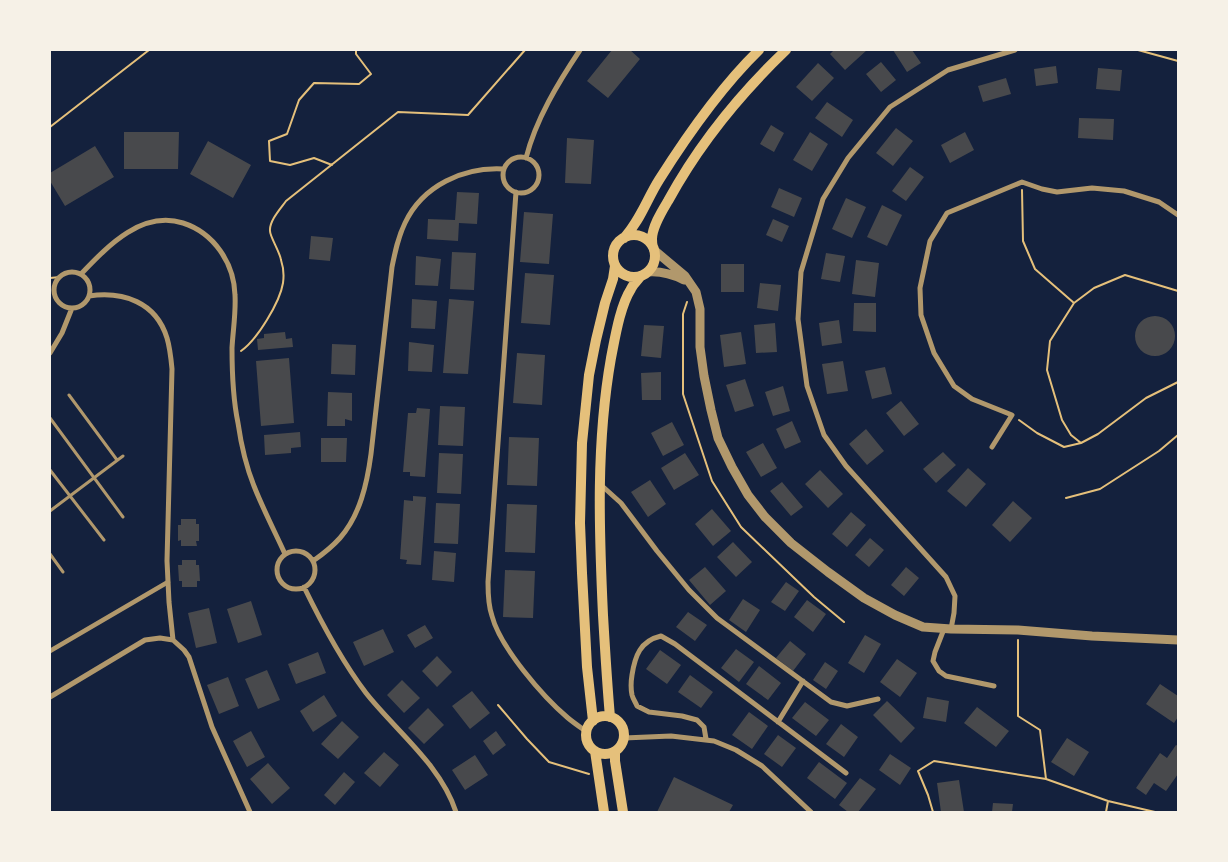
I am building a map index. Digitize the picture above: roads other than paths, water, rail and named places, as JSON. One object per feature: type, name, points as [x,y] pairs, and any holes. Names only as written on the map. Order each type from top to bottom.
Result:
[{"type":"main road","points":[[624,238],[635,224],[658,181],[678,150],[707,110],[759,50]]},
{"type":"main road","points":[[610,717],[600,572],[599,483],[603,412],[614,343],[630,289],[654,262],[655,256],[652,239],[659,217],[674,190],[693,160],[722,121],[747,90],[786,50]]},
{"type":"main road","points":[[593,721],[587,667],[580,513],[585,410],[593,357],[605,303],[613,279],[615,266],[613,253],[615,247],[624,238],[637,236],[649,242],[653,248]]},
{"type":"main road","points":[[615,266],[618,271],[628,277],[644,274]]},
{"type":"main road","points":[[602,716],[610,717],[616,719],[621,725],[624,730],[624,738],[621,746],[615,752],[605,754],[595,751],[588,743],[587,732],[593,721],[602,716]]},
{"type":"main road","points":[[595,751],[604,812]]},
{"type":"main road","points":[[615,752],[623,812]]},
{"type":"street","points":[[526,158],[548,102],[580,50]]},
{"type":"street","points":[[994,686],[946,676],[939,671],[932,661],[954,613],[955,596],[946,577],[846,466],[824,434],[807,386],[798,319],[801,272],[823,198],[848,158],[890,107],[948,70],[1015,50]]},
{"type":"street","points":[[518,157],[526,158],[537,167],[539,175],[535,186],[523,193],[510,190],[504,183],[503,178],[506,164],[518,157]]},
{"type":"street","points":[[313,562],[332,547],[346,530],[358,509],[364,490],[392,266],[397,242],[405,222],[415,206],[426,194],[451,178],[491,169],[504,170]]},
{"type":"street","points":[[992,447],[1012,415],[972,399],[954,386],[934,353],[921,315],[920,288],[930,241],[947,213],[1022,182],[1057,192],[1092,188],[1124,191],[1159,202],[1178,215]]},
{"type":"street","points":[[516,192],[488,582],[489,606],[496,629],[523,669],[568,719],[587,732]]},
{"type":"street","points":[[80,274],[99,255],[132,229],[147,223],[162,220],[191,226],[216,245],[225,258],[232,275],[235,294],[232,357],[233,387],[237,421],[246,464],[262,506],[285,554]]},
{"type":"street","points":[[653,248],[685,276],[696,292],[700,309],[700,347],[704,376],[718,438],[748,496],[791,544],[864,598],[895,616],[923,627],[1018,630],[1178,640]]},
{"type":"street","points":[[70,272],[80,274],[88,282],[90,290],[86,301],[77,308],[61,305],[55,295],[54,287],[56,282],[64,274],[70,272]]},
{"type":"street","points":[[644,274],[663,272],[674,275],[693,286]]},
{"type":"street","points":[[89,296],[113,294],[135,300],[145,306],[161,324],[171,351],[167,540],[168,582],[173,640]]},
{"type":"street","points":[[50,352],[62,333],[72,308]]},
{"type":"street","points":[[599,483],[621,503],[662,558],[717,618],[831,702],[847,706],[878,699]]},
{"type":"street","points":[[299,551],[308,555],[313,562],[314,576],[304,587],[299,589],[290,588],[279,578],[278,564],[285,554],[299,551]]},
{"type":"street","points":[[50,651],[168,582]]},
{"type":"street","points":[[304,587],[336,649],[377,706],[431,766],[447,790],[456,812]]},
{"type":"street","points":[[706,740],[704,727],[697,720],[650,712],[637,706],[632,694],[635,660],[642,646],[653,638],[661,636],[675,644],[846,773]]},
{"type":"street","points":[[50,697],[145,640],[160,638],[173,640],[184,650],[188,657],[210,722],[250,812]]},
{"type":"street","points":[[778,722],[803,681]]},
{"type":"street","points":[[624,738],[670,736],[714,741],[736,750],[762,766],[812,812]]},
{"type":"lane","points":[[69,394],[117,460]]},
{"type":"lane","points":[[50,418],[123,517]]},
{"type":"lane","points":[[50,511],[123,456]]},
{"type":"lane","points":[[50,470],[104,540]]},
{"type":"lane","points":[[50,554],[63,572]]}]
